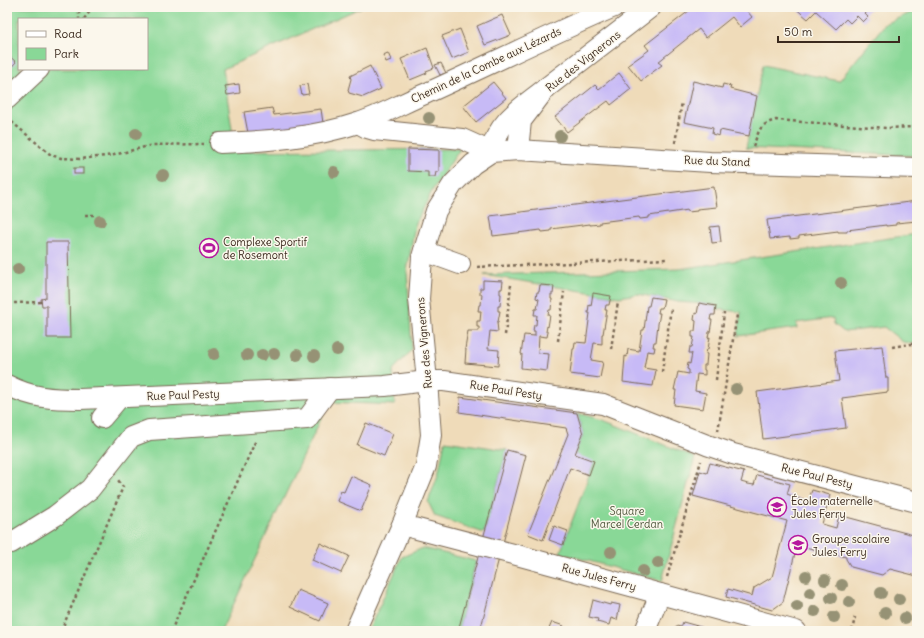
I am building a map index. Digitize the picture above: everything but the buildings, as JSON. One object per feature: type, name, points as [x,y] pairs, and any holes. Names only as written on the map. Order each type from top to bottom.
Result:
[{"type":"street","name":"Chemin de la Combe aux Lézards","points":[[220,143],[276,140],[303,136],[358,123],[451,82],[558,31],[614,7]]},
{"type":"street","name":"Rue des Vignerons","points":[[355,631],[402,525],[426,466],[431,435],[419,299],[422,257],[436,211],[453,184],[473,164],[491,152],[518,150],[521,121],[546,88],[651,7]]},
{"type":"street","points":[[7,99],[38,70]]},
{"type":"street","points":[[358,123],[374,130],[462,138],[491,152],[497,133],[508,118],[546,88]]},
{"type":"street","name":"Rue du Stand","points":[[518,150],[710,162],[917,168]]},
{"type":"street","points":[[424,251],[460,264]]},
{"type":"street","name":"Rue Paul Pesty","points":[[7,385],[21,392],[38,396],[80,400],[385,386],[427,381],[461,383],[603,404],[707,445],[734,454],[917,502]]},
{"type":"street","points":[[11,543],[55,516],[90,489],[131,437],[149,430],[307,418],[330,388]]},
{"type":"street","points":[[102,418],[119,398]]},
{"type":"street","name":"Rue Jules Ferry","points":[[402,525],[517,555],[663,586],[796,631]]},
{"type":"street","points":[[646,631],[663,586]]},
{"type":"path","points":[[75,7],[79,12],[79,18]]},
{"type":"path","points":[[85,18],[92,7]]},
{"type":"path","points":[[675,147],[682,102]]},
{"type":"path","points":[[7,118],[51,155],[61,158],[80,159],[114,155],[152,146],[220,143]]},
{"type":"path","points":[[752,151],[760,128],[765,123],[776,120],[886,128],[917,127]]},
{"type":"path","points":[[85,215],[95,215]]},
{"type":"path","points":[[460,264],[478,267],[666,259]]},
{"type":"path","points":[[505,335],[511,285]]},
{"type":"path","points":[[558,341],[564,292]]},
{"type":"path","points":[[14,303],[42,302]]},
{"type":"path","points":[[611,349],[618,302]]},
{"type":"path","points":[[662,372],[671,308]]},
{"type":"path","points":[[716,380],[724,313]]},
{"type":"path","points":[[718,433],[737,315]]},
{"type":"path","points":[[892,348],[917,343]]},
{"type":"path","points":[[171,631],[264,421]]},
{"type":"path","points":[[663,586],[702,457]]},
{"type":"path","points":[[61,631],[123,487],[109,464]]},
{"type":"path","points":[[852,631],[855,617]]},
{"type":"green space","name":"Complexe Sportif de Rosemont","points":[[7,7],[362,7],[223,69],[233,136],[229,151],[460,149],[433,189],[415,225],[407,271],[412,350],[393,370],[395,405],[329,402],[221,631],[7,631]]},
{"type":"green space","points":[[917,10],[917,156],[746,148],[763,65],[839,81],[885,24]]},
{"type":"green space","points":[[917,234],[917,344],[903,342],[884,327],[844,332],[834,324],[833,318],[796,323],[797,328],[738,336],[741,312],[715,309],[716,305],[678,302],[638,294],[619,297],[484,275],[679,269]]},
{"type":"green space","name":"Square Marcel Cerdan","points":[[577,413],[603,420],[695,457],[662,581],[560,553],[594,462],[575,454],[583,434]]},
{"type":"green space","points":[[445,441],[507,450],[484,533],[435,516],[428,502],[438,475]]},
{"type":"green space","points":[[423,548],[476,561],[458,631],[368,631],[402,557]]},
{"type":"place","name":"Complexe Sportif de Rosemont","points":[[209,248]]},
{"type":"place","name":"École maternelle Jules Ferry","points":[[777,507]]},
{"type":"place","name":"Groupe scolaire Jules Ferry","points":[[798,545]]}]
